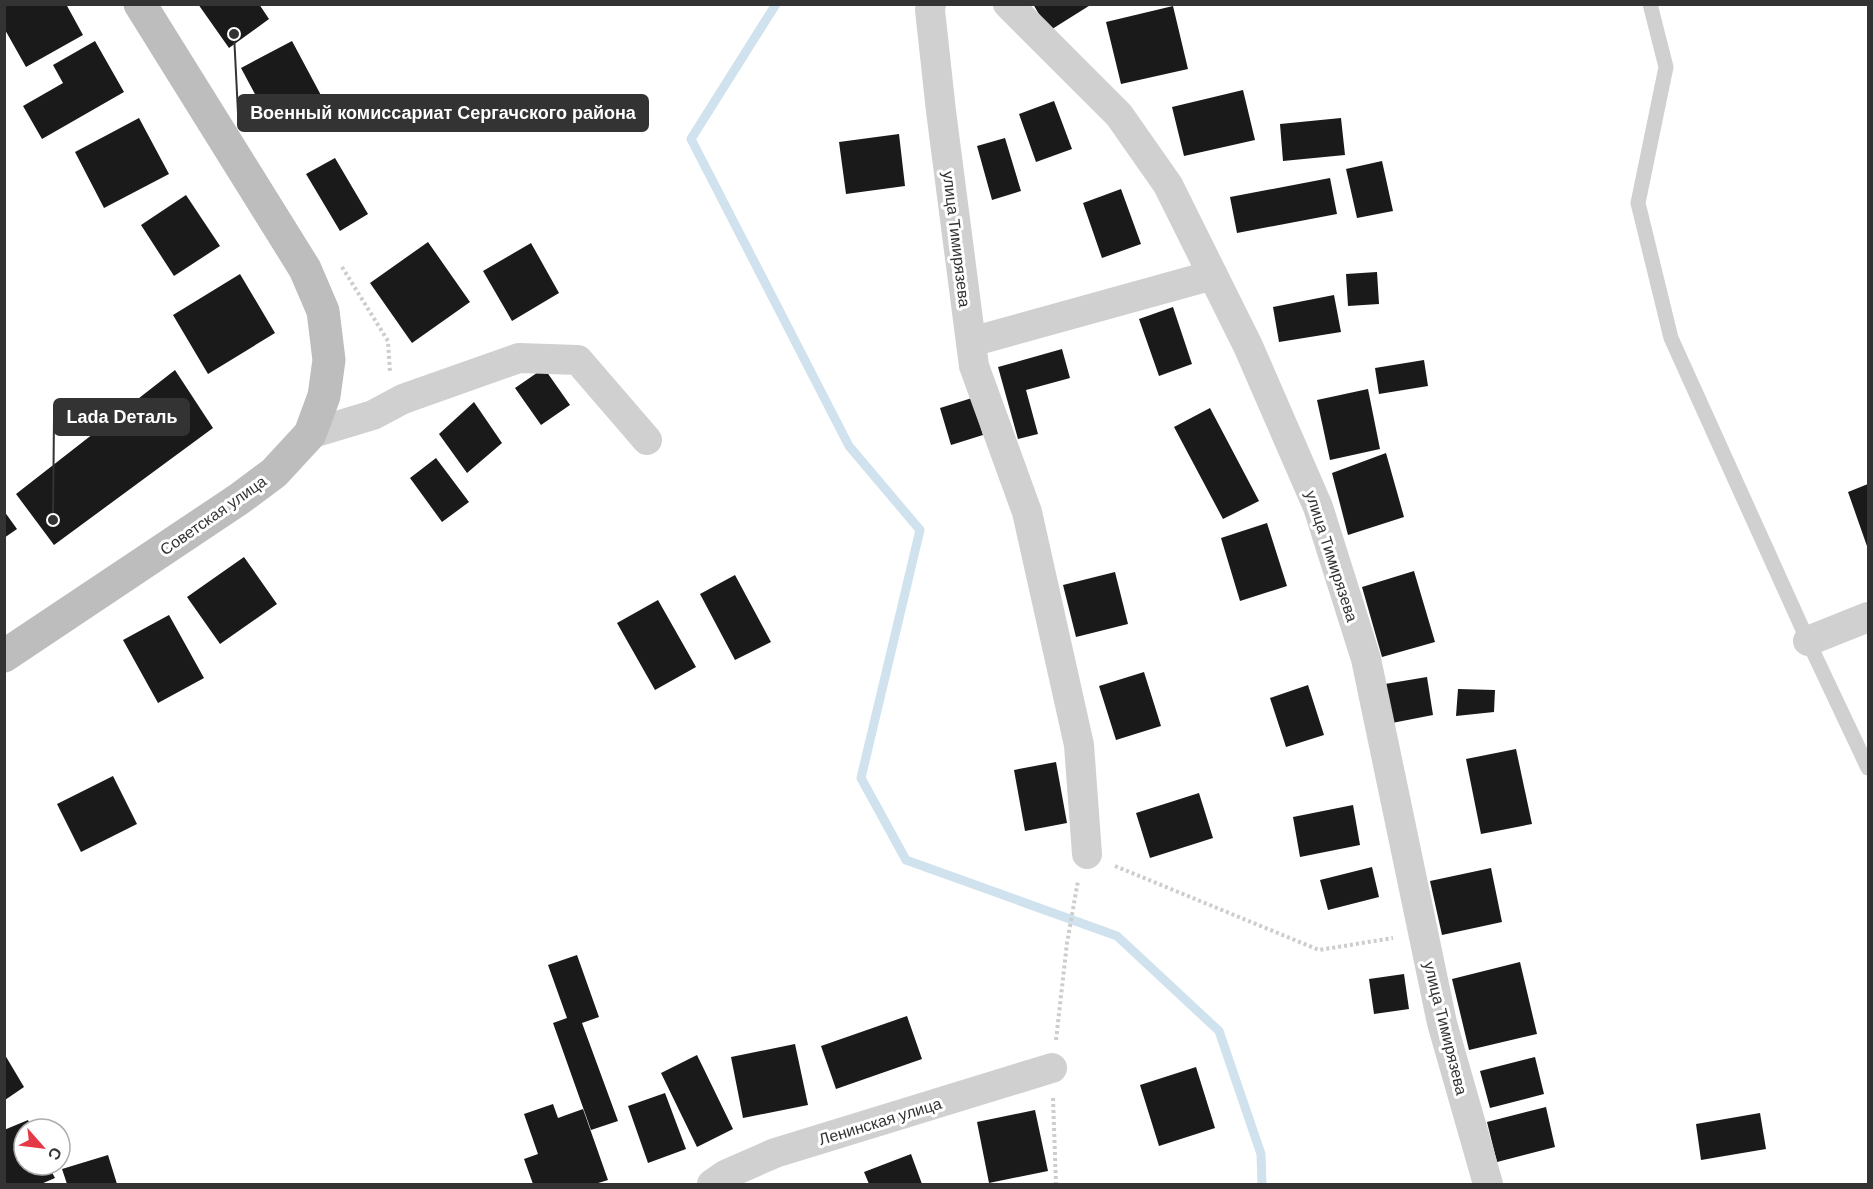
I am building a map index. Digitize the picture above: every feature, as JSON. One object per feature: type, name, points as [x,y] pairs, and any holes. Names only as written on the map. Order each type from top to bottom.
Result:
[{"type":"main road","name":"Советская улица","points":[[4,656],[239,499],[274,473],[310,434],[324,396],[329,360],[323,312],[305,269],[140,4]]},
{"type":"street","name":"улица Тимирязева","points":[[931,4],[941,111],[974,366],[1027,512],[1079,745],[1083,866]]},
{"type":"street","name":"улица Тимирязева","points":[[1008,4],[1119,115],[1168,185],[1248,346],[1318,507],[1366,659],[1442,1023],[1488,1185]]},
{"type":"street","points":[[971,342],[1213,275]]},
{"type":"street","points":[[310,434],[373,415],[403,399],[519,358],[578,360],[647,440]]},
{"type":"street","points":[[1808,641],[1869,616]]},
{"type":"street","name":"Ленинская улица","points":[[712,1185],[725,1175],[775,1153],[1052,1068]]},
{"type":"lane","points":[[1650,4],[1666,66],[1638,203],[1671,338],[1808,641],[1869,768]]},
{"type":"path","points":[[339,262],[388,341],[391,381],[373,415]]},
{"type":"path","points":[[1056,1185],[1052,1068],[1068,943],[1083,866],[1319,950],[1423,933]]},
{"type":"building","points":[[4,4],[66,4],[83,35],[26,67],[4,28]]},
{"type":"building","points":[[198,4],[259,4],[269,19],[229,48]]},
{"type":"building","points":[[1033,4],[1092,4],[1049,31]]},
{"type":"building","points":[[1173,6],[1188,69],[1121,84],[1106,22]]},
{"type":"building","points":[[95,41],[124,92],[42,139],[23,106],[63,83],[53,65]]},
{"type":"building","points":[[292,41],[323,99],[272,126],[241,68]]},
{"type":"building","points":[[1243,90],[1255,140],[1184,156],[1172,107]]},
{"type":"building","points":[[1054,101],[1072,149],[1036,162],[1019,114]]},
{"type":"building","points":[[139,118],[169,174],[104,208],[75,152]]},
{"type":"building","points":[[1341,118],[1345,155],[1283,161],[1280,124]]},
{"type":"building","points":[[899,134],[905,186],[846,194],[839,142]]},
{"type":"building","points":[[1005,138],[1021,191],[992,200],[977,146]]},
{"type":"building","points":[[335,158],[368,214],[340,231],[306,174]]},
{"type":"building","points":[[1382,161],[1393,211],[1357,218],[1346,169]]},
{"type":"building","points":[[1330,178],[1337,214],[1237,233],[1230,197]]},
{"type":"building","points":[[1121,189],[1141,244],[1102,258],[1083,203]]},
{"type":"building","points":[[186,195],[220,246],[174,276],[141,225]]},
{"type":"building","points":[[428,242],[470,302],[412,343],[370,283]]},
{"type":"building","points":[[531,243],[559,293],[512,321],[483,271]]},
{"type":"building","points":[[1377,272],[1379,304],[1348,306],[1346,274]]},
{"type":"building","points":[[240,274],[275,333],[208,374],[173,315]]},
{"type":"building","points":[[1334,295],[1341,332],[1279,342],[1273,307]]},
{"type":"building","points":[[1173,307],[1192,364],[1159,376],[1139,319]]},
{"type":"building","points":[[1062,349],[1070,378],[1026,390],[1038,434],[1018,439],[998,367]]},
{"type":"building","points":[[1424,360],[1428,386],[1379,394],[1375,368]]},
{"type":"building","points":[[544,368],[570,405],[541,425],[515,388]]},
{"type":"building","points":[[175,370],[213,428],[54,545],[16,494]]},
{"type":"building","points":[[1368,389],[1380,449],[1330,460],[1317,400]]},
{"type":"building","points":[[972,398],[983,435],[951,445],[940,408]]},
{"type":"building","points":[[474,402],[502,443],[467,473],[439,434]]},
{"type":"building","points":[[1210,408],[1259,501],[1223,519],[1174,427]]},
{"type":"building","points":[[1386,453],[1404,517],[1348,535],[1332,473]]},
{"type":"building","points":[[436,458],[469,502],[442,522],[410,478]]},
{"type":"building","points":[[1868,484],[1868,549],[1848,492]]},
{"type":"building","points":[[4,511],[17,529],[4,538]]},
{"type":"building","points":[[1267,523],[1287,586],[1240,601],[1221,538]]},
{"type":"building","points":[[244,557],[277,604],[220,644],[187,597]]},
{"type":"building","points":[[1414,571],[1435,642],[1382,657],[1362,587]]},
{"type":"building","points":[[1115,572],[1128,624],[1076,637],[1063,585]]},
{"type":"building","points":[[735,575],[771,642],[735,660],[700,594]]},
{"type":"building","points":[[658,600],[696,667],[655,690],[617,623]]},
{"type":"building","points":[[169,615],[204,678],[158,703],[123,640]]},
{"type":"building","points":[[1144,672],[1161,726],[1116,740],[1099,686]]},
{"type":"building","points":[[1427,677],[1433,715],[1392,723],[1385,684]]},
{"type":"building","points":[[1308,685],[1324,735],[1286,747],[1270,698]]},
{"type":"building","points":[[1458,689],[1495,690],[1494,712],[1456,716]]},
{"type":"building","points":[[1516,749],[1532,824],[1481,834],[1466,759]]},
{"type":"building","points":[[1056,762],[1067,823],[1025,831],[1014,770]]},
{"type":"building","points":[[113,776],[137,824],[81,852],[57,804]]},
{"type":"building","points":[[1199,793],[1213,838],[1150,858],[1136,813]]},
{"type":"building","points":[[1353,805],[1360,845],[1300,857],[1293,817]]},
{"type":"building","points":[[1372,867],[1379,897],[1328,910],[1320,880]]},
{"type":"building","points":[[1491,868],[1502,922],[1442,935],[1430,881]]},
{"type":"building","points":[[577,955],[599,1017],[582,1023],[618,1121],[591,1130],[553,1023],[567,1018],[548,965]]},
{"type":"building","points":[[1520,962],[1537,1034],[1469,1050],[1452,979]]},
{"type":"building","points":[[1404,974],[1409,1009],[1374,1014],[1369,979]]},
{"type":"building","points":[[907,1016],[922,1059],[836,1089],[821,1046]]},
{"type":"building","points":[[795,1044],[808,1105],[743,1118],[731,1057]]},
{"type":"building","points":[[5,1055],[24,1087],[5,1100]]},
{"type":"building","points":[[697,1055],[733,1129],[697,1147],[661,1073]]},
{"type":"building","points":[[1535,1057],[1544,1094],[1490,1108],[1480,1071]]},
{"type":"building","points":[[1196,1067],[1215,1128],[1159,1146],[1140,1085]]},
{"type":"building","points":[[665,1093],[686,1149],[648,1163],[628,1106]]},
{"type":"building","points":[[553,1104],[558,1118],[583,1109],[608,1180],[595,1184],[533,1184],[524,1159],[538,1154],[524,1114]]},
{"type":"building","points":[[1546,1107],[1555,1147],[1497,1162],[1487,1122]]},
{"type":"building","points":[[1035,1110],[1048,1171],[989,1183],[977,1122]]},
{"type":"building","points":[[1760,1113],[1766,1149],[1701,1160],[1696,1124]]},
{"type":"building","points":[[12,1127],[12,1177],[55,1178],[41,1184],[7,1184],[4,1180],[4,1130]]},
{"type":"building","points":[[911,1154],[922,1184],[869,1184],[864,1172]]},
{"type":"building","points":[[108,1155],[117,1184],[67,1184],[65,1177],[72,1177],[72,1166]]},
{"type":"waterway","points":[[776,4],[691,139],[849,446],[920,530],[861,778],[906,860],[1117,936],[1219,1031],[1261,1154],[1262,1184]]},
{"type":"place","name":"Военный комиссариат Сергачского района","points":[[234,34]]},
{"type":"place","name":"Lada Dеталь","points":[[53,520]]}]
